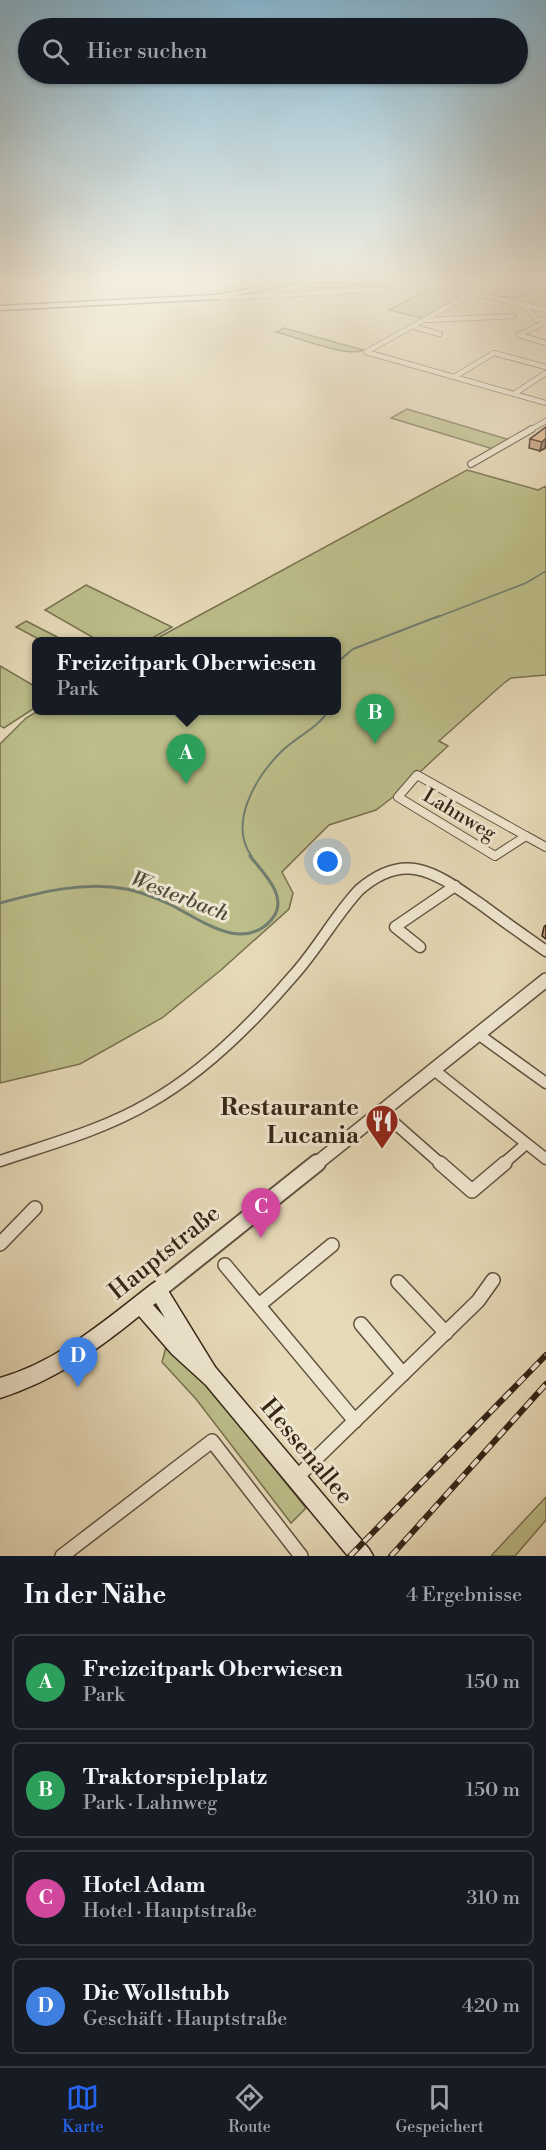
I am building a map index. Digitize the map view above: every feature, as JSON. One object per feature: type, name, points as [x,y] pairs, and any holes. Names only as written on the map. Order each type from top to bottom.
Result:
[{"type":"main road","name":"Hauptstraße","points":[[0,1388],[25,1382],[51,1369],[158,1290]]},
{"type":"main road","name":"Hessenallee","points":[[158,1290],[213,1378]]},
{"type":"main road","name":"Hessenallee","points":[[140,1304],[179,1347],[213,1378],[362,1556]]},
{"type":"street","points":[[379,356],[546,403]]},
{"type":"street","points":[[454,377],[490,356]]},
{"type":"street","points":[[504,356],[546,367]]},
{"type":"street","points":[[514,394],[546,373]]},
{"type":"street","points":[[538,378],[546,380]]},
{"type":"street","points":[[471,464],[546,422]]},
{"type":"street","name":"Lahnweg","points":[[417,775],[527,835],[495,856],[398,797],[417,775]]},
{"type":"street","points":[[527,835],[546,847]]},
{"type":"street","points":[[0,1161],[102,1125],[148,1104],[195,1073],[230,1045],[262,1012],[297,973],[350,899],[373,878],[394,871],[423,869],[440,876],[546,951]]},
{"type":"street","points":[[420,947],[395,927],[455,885]]},
{"type":"street","name":"Hauptstraße","points":[[158,1290],[546,980]]},
{"type":"street","points":[[478,1034],[546,1083]]},
{"type":"street","points":[[434,1070],[546,1159]]},
{"type":"street","points":[[381,1112],[472,1191],[526,1144]]},
{"type":"street","points":[[0,1244],[35,1208]]},
{"type":"street","points":[[259,1305],[332,1245]]},
{"type":"street","points":[[225,1265],[355,1421]]},
{"type":"street","points":[[297,1477],[478,1301],[493,1280]]},
{"type":"street","points":[[398,1282],[446,1333]]},
{"type":"street","points":[[361,1324],[403,1374]]},
{"type":"street","points":[[62,1556],[212,1441],[301,1556]]},
{"type":"green space","points":[[407,409],[510,440],[493,449],[391,418]]},
{"type":"green space","points":[[467,470],[538,490],[546,486],[546,675],[511,678],[439,741],[448,746],[393,797],[376,810],[329,825],[282,872],[293,893],[289,909],[221,970],[162,1018],[80,1064],[0,1083],[0,744],[32,714],[341,715],[341,637],[159,637]]},
{"type":"green space","points":[[86,585],[172,627],[154,637],[92,637],[45,610]]},
{"type":"green space","points":[[26,621],[57,637],[35,637],[16,627]]},
{"type":"green space","points":[[0,666],[32,685],[32,710],[4,728],[0,726]]},
{"type":"green space","points":[[166,1347],[207,1385],[306,1508],[291,1523],[196,1399],[162,1362]]},
{"type":"green space","points":[[546,1497],[546,1520],[515,1556],[491,1556]]},
{"type":"building","points":[[546,427],[546,438],[542,442],[530,439]]},
{"type":"waterway","name":"Westerbach","points":[[435,618],[526,583],[546,571]]},
{"type":"waterway","name":"Westerbach","points":[[341,659],[353,649],[439,616]]},
{"type":"waterway","name":"Westerbach","points":[[252,857],[245,844],[243,829],[248,800],[255,786],[273,760],[314,727],[325,715]]},
{"type":"waterway","name":"Westerbach","points":[[0,903],[63,889],[110,887],[132,890],[154,897],[221,930],[235,934],[248,934],[261,929],[272,919],[277,911],[278,902],[273,886],[250,856]]},
{"type":"railway","points":[[350,1556],[546,1355]]},
{"type":"railway","points":[[391,1556],[546,1384]]},
{"type":"place","name":"Traktorspielplatz","points":[[375,744]]},
{"type":"place","name":"Freizeitpark Oberwiesen","points":[[186,784]]},
{"type":"place","name":"Restaurante Lucania","points":[[382,1150]]},
{"type":"place","name":"Hotel Adam","points":[[261,1238]]},
{"type":"place","name":"Die Wollstubb","points":[[78,1387]]}]
